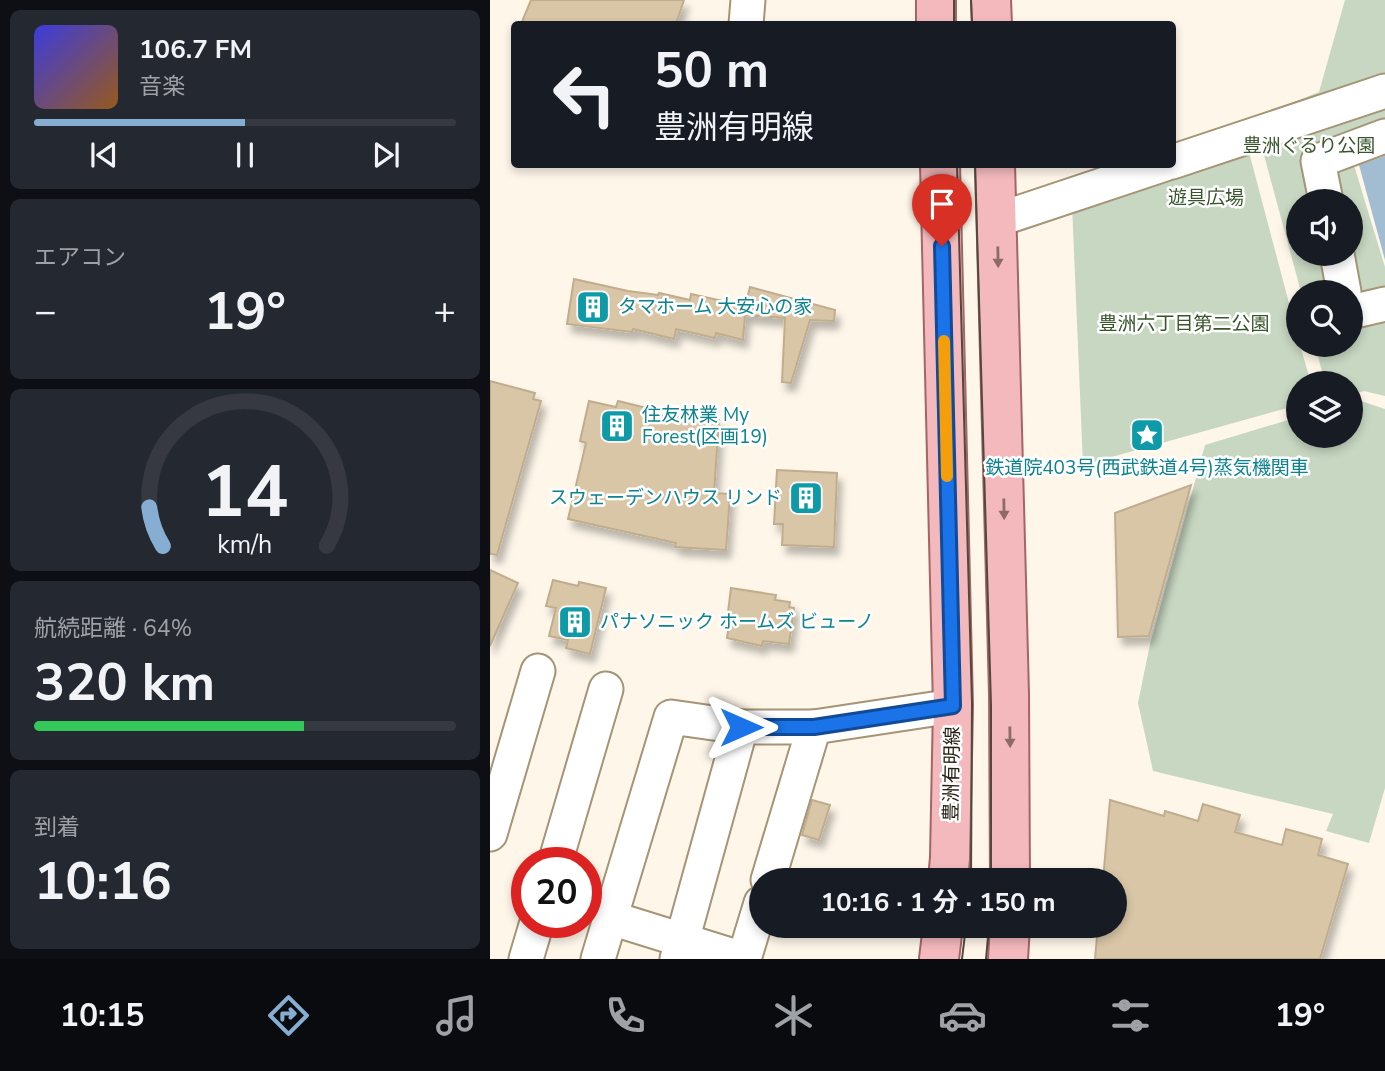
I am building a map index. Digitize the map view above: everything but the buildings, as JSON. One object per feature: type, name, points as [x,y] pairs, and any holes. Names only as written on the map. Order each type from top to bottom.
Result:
[{"type":"main road","points":[[936,0],[936,21]]},
{"type":"main road","points":[[991,0],[992,21]]},
{"type":"main road","name":"豊洲有明線","points":[[940,168],[953,706],[949,868]]},
{"type":"main road","points":[[995,168],[1009,694],[1010,868]]},
{"type":"main road","points":[[939,959],[942,938]]},
{"type":"main road","points":[[1009,959],[1010,938]]},
{"type":"street","points":[[746,21],[748,0]]},
{"type":"street","points":[[1176,161],[1385,91]]},
{"type":"street","points":[[1324,189],[1318,160],[1385,136]]},
{"type":"street","points":[[997,220],[1153,168]]},
{"type":"street","points":[[1363,309],[1385,304]]},
{"type":"street","points":[[490,834],[538,671]]},
{"type":"street","points":[[560,847],[606,689]]},
{"type":"street","points":[[598,959],[671,717],[741,727],[814,727],[953,706]]},
{"type":"street","points":[[680,950],[741,727]]},
{"type":"street","points":[[772,868],[814,727]]},
{"type":"street","points":[[611,918],[680,950],[744,959],[750,938]]},
{"type":"street","points":[[526,959],[532,938]]},
{"type":"green space","name":"豊洲ぐるり公園","points":[[1345,0],[1385,0],[1385,150],[1353,162],[1361,189],[1286,189],[1286,236],[1254,118],[1319,92]]},
{"type":"green space","name":"豊洲六丁目第二公園","points":[[1241,122],[1286,292],[1286,357],[1303,357],[1308,371],[1286,371],[1286,408],[1083,465],[1071,181],[1108,168],[1176,168],[1176,145]]},
{"type":"green space","name":"豊洲ぐるり公園","points":[[1363,195],[1385,267],[1385,396],[1363,391],[1363,371],[1322,371],[1318,357],[1363,357],[1363,280],[1298,280],[1294,266],[1363,266]]},
{"type":"green space","points":[[1363,402],[1385,409],[1385,788],[1369,843],[1326,831],[1333,814],[1153,771],[1138,703],[1150,644],[1205,445],[1286,421],[1286,448],[1363,448]]},
{"type":"water","points":[[1385,156],[1385,260],[1359,165]]},
{"type":"tram line","points":[[954,0],[954,21]]},
{"type":"tram line","points":[[971,0],[972,21]]},
{"type":"tram line","points":[[957,168],[972,703],[971,868]]},
{"type":"tram line","points":[[975,168],[991,705],[991,868]]},
{"type":"tram line","points":[[962,959],[965,938]]},
{"type":"tram line","points":[[986,959],[988,938]]},
{"type":"slow traffic","points":[[944,341],[947,476]]},
{"type":"place","name":"タマホーム 大安心の家","points":[[593,307]]},
{"type":"place","name":"住友林業 My Forest(区画19)","points":[[617,426]]},
{"type":"place","name":"鉄道院403号(西武鉄道4号)蒸気機関車","points":[[1147,435]]},
{"type":"place","name":"スウェーデンハウス リンド","points":[[806,498]]},
{"type":"place","name":"パナソニック ホームズ ビューノ","points":[[575,622]]},
{"type":"route","points":[[741,727],[814,727],[953,706],[942,246]]},
{"type":"park label","name":"遊具広場","points":[[1206,198]]}]
